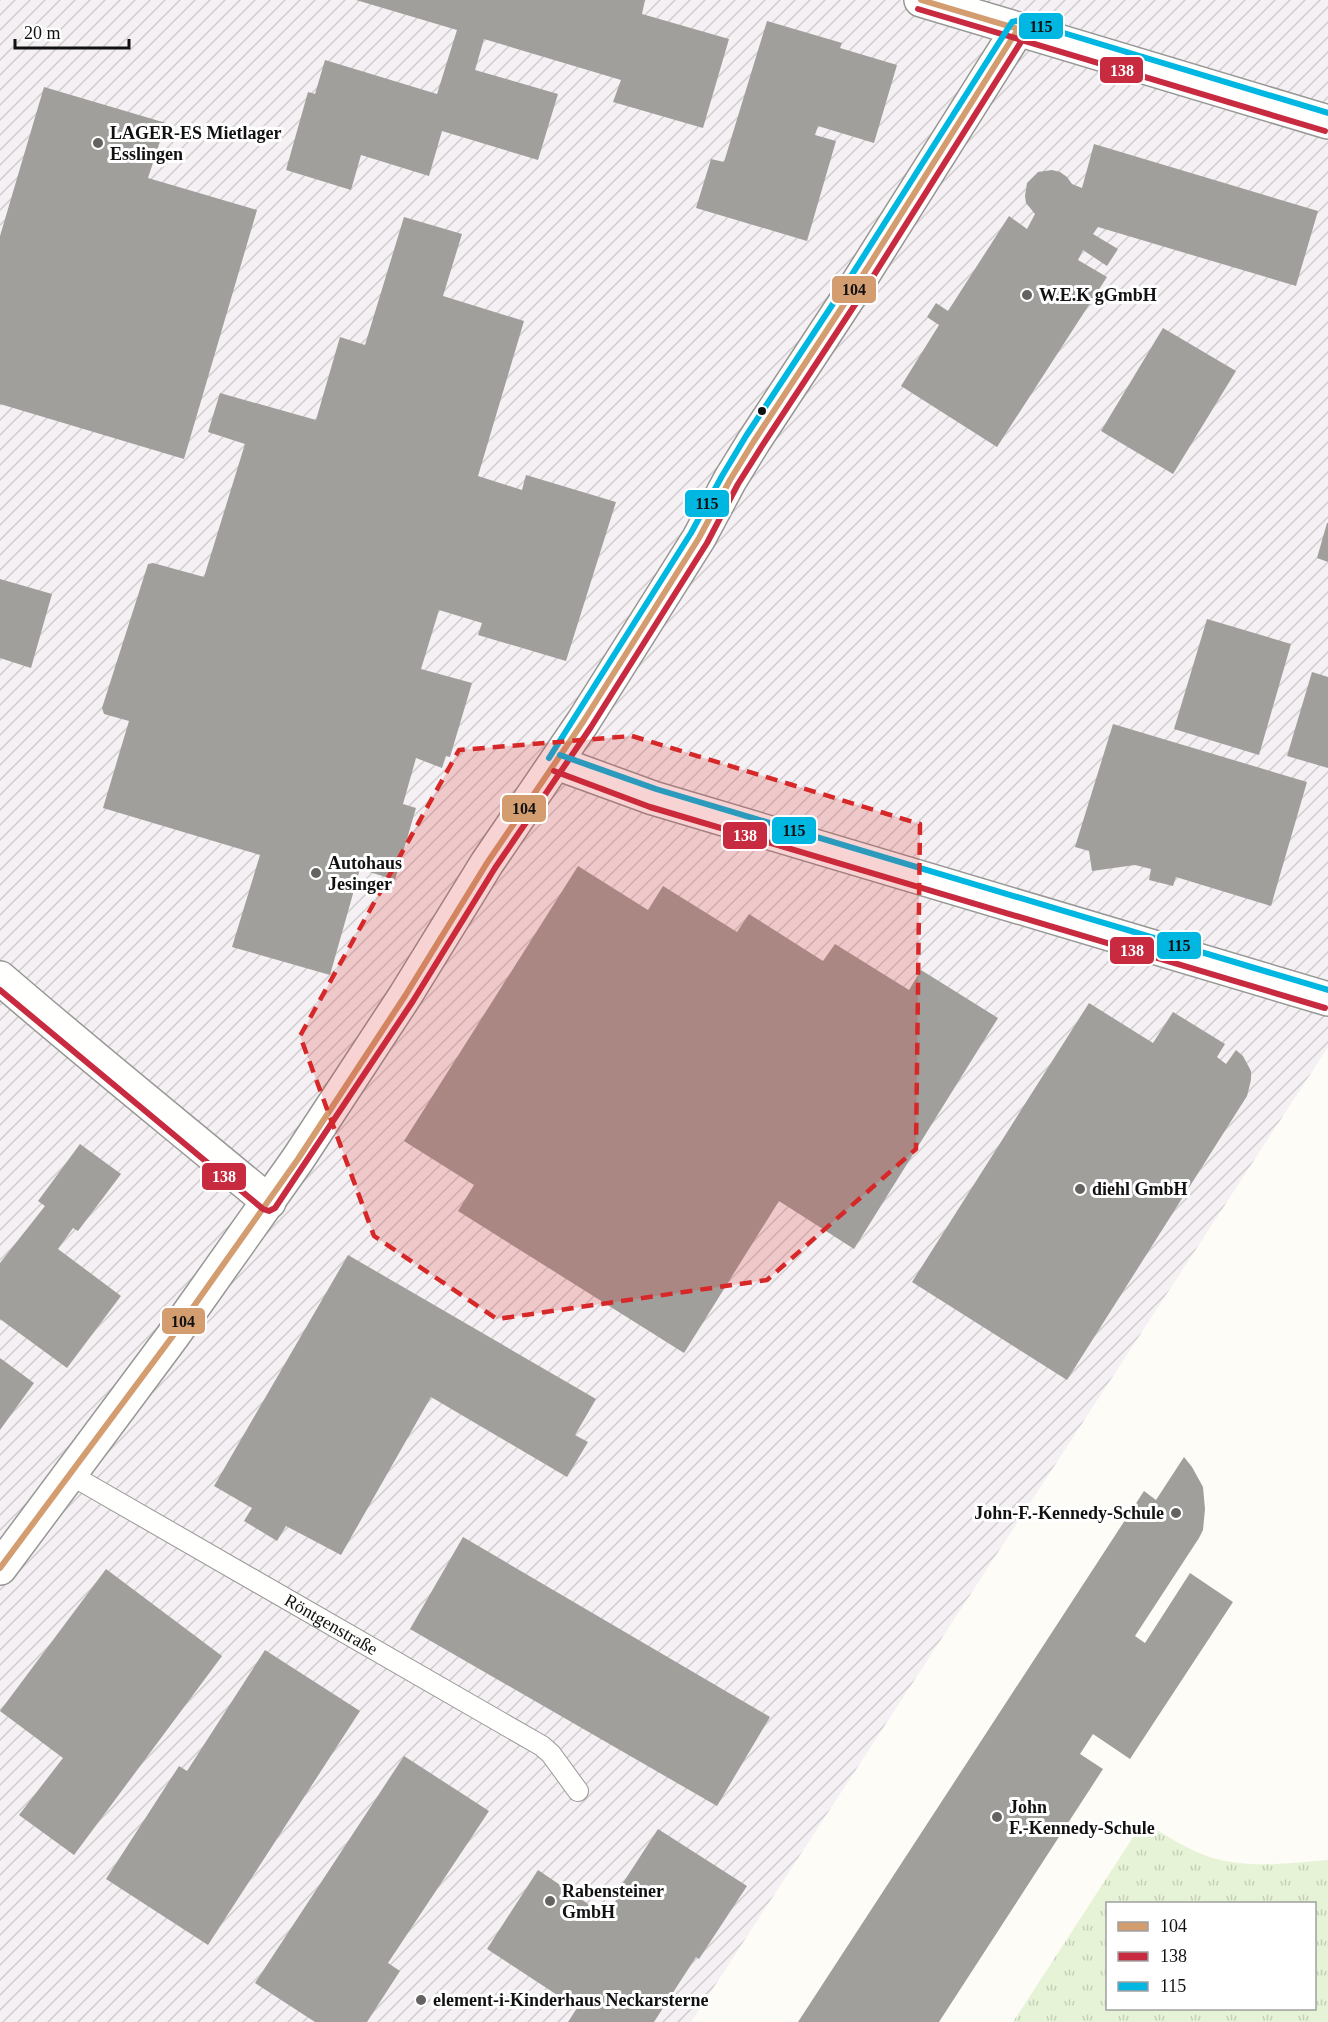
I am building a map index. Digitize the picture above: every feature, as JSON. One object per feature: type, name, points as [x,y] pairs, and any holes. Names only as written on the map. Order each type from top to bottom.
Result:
[{"type":"street","points":[[921,0],[1328,122]]},
{"type":"street","points":[[0,1568],[179,1328],[269,1202],[405,996],[487,863],[557,763],[699,538],[754,441],[854,289],[1018,29]]},
{"type":"street","points":[[557,763],[664,801],[1328,999]]},
{"type":"street","points":[[0,978],[88,1054],[194,1138],[269,1202]]},
{"type":"lane","name":"Röntgenstraße","points":[[70,1475],[542,1746],[551,1754],[578,1791]]},
{"type":"highlighted area","points":[[632,736],[920,824],[916,1149],[767,1280],[497,1319],[374,1236],[300,1036],[459,750]]},
{"type":"shaded area","points":[[0,0],[1328,0],[1328,1047],[691,2022],[0,2022]]},
{"type":"green space","points":[[1143,1822],[1188,1848],[1219,1860],[1250,1864],[1281,1864],[1328,1860],[1328,2022],[1013,2022]]},
{"type":"building","points":[[356,0],[645,0],[642,14],[729,39],[703,128],[613,102],[621,80],[484,39],[475,70],[558,94],[538,160],[442,131],[429,176],[361,155],[351,190],[286,170],[308,92],[315,94],[325,60],[437,94],[457,30]]},
{"type":"building","points":[[767,21],[842,43],[840,48],[897,65],[874,143],[818,126],[815,135],[836,141],[807,241],[696,208],[711,159],[724,162]]},
{"type":"building","points":[[44,87],[166,123],[148,178],[257,210],[184,459],[0,404],[0,236]]},
{"type":"building","name":"W.E.K gGmbH","points":[[1094,144],[1318,211],[1296,286],[1098,227],[1093,234],[1118,249],[1107,266],[1083,250],[1078,260],[1107,277],[997,447],[901,386],[939,325],[927,317],[936,303],[948,311],[1009,216],[1027,229],[1035,214],[1026,203],[1027,183],[1038,172],[1052,170],[1060,172],[1072,184],[1082,188]]},
{"type":"building","points":[[404,217],[462,234],[443,296],[524,321],[478,476],[522,490],[526,475],[616,502],[566,661],[478,635],[482,623],[439,610],[421,669],[472,683],[450,757],[446,756],[442,768],[416,758],[403,804],[416,808],[395,880],[360,869],[330,975],[232,947],[260,855],[103,808],[129,721],[104,714],[102,708],[148,564],[153,563],[204,577],[245,444],[208,432],[220,393],[316,420],[340,337],[365,345]]},
{"type":"building","points":[[1163,328],[1236,371],[1173,474],[1101,431]]},
{"type":"building","points":[[1328,523],[1328,562],[1317,558]]},
{"type":"building","points":[[0,579],[52,594],[31,668],[0,658]]},
{"type":"building","points":[[1207,619],[1291,644],[1259,755],[1174,729]]},
{"type":"building","points":[[1312,672],[1328,677],[1328,768],[1287,756]]},
{"type":"building","points":[[1113,724],[1307,782],[1271,906],[1176,877],[1173,886],[1149,880],[1151,869],[1135,865],[1092,871],[1089,851],[1075,847]]},
{"type":"building","points":[[578,866],[648,910],[663,886],[737,932],[749,914],[823,961],[835,944],[909,990],[921,970],[998,1018],[854,1249],[779,1201],[684,1353],[458,1211],[474,1185],[404,1141]]},
{"type":"building","name":"diehl GmbH","points":[[1089,1003],[1153,1043],[1173,1012],[1225,1044],[1217,1057],[1226,1064],[1236,1050],[1243,1056],[1251,1071],[1251,1080],[1247,1096],[1067,1380],[912,1282]]},
{"type":"building","points":[[80,1144],[121,1174],[78,1231],[73,1228],[58,1249],[121,1296],[67,1368],[0,1319],[0,1263],[45,1206],[38,1201]]},
{"type":"building","points":[[348,1255],[596,1399],[575,1435],[588,1442],[567,1477],[431,1397],[341,1555],[286,1526],[277,1541],[244,1521],[252,1508],[214,1486]]},
{"type":"building","points":[[0,1358],[34,1383],[0,1430]]},
{"type":"building","name":"John-F.-Kennedy-Schule","points":[[1184,1457],[1203,1487],[1205,1509],[1203,1530],[1135,1636],[1145,1643],[1190,1573],[1233,1602],[1130,1759],[1093,1734],[1080,1754],[1103,1769],[939,2022],[798,2022],[1144,1491],[1156,1500]]},
{"type":"building","points":[[463,1537],[770,1717],[717,1806],[410,1629]]},
{"type":"building","points":[[106,1569],[222,1656],[74,1855],[19,1815],[63,1758],[0,1711]]},
{"type":"building","points":[[265,1650],[360,1711],[208,1945],[106,1879],[179,1766],[187,1771]]},
{"type":"building","points":[[404,1756],[489,1811],[388,1963],[400,1971],[367,2022],[315,2022],[255,1983]]},
{"type":"building","points":[[658,1829],[747,1886],[699,1959],[696,1957],[654,2022],[568,2022],[577,2008],[487,1949],[538,1870],[606,1916],[624,1888],[621,1886]]},
{"type":"transit line","name":"104","points":[[921,0],[1018,29]]},
{"type":"transit line","name":"138","points":[[918,9],[1325,131]]},
{"type":"transit line","name":"115","points":[[549,758],[691,533],[746,436],[846,284],[1012,22],[1021,20],[1328,113]]},
{"type":"transit line","name":"104","points":[[0,1568],[172,1337],[298,1159],[405,996],[487,863],[583,722],[699,538],[754,441],[854,289],[1018,29]]},
{"type":"transit line","name":"138","points":[[0,990],[263,1209],[269,1211],[275,1208],[413,1001],[495,868],[591,727],[707,543],[738,484],[862,294],[1026,34]]},
{"type":"transit line","name":"115","points":[[560,755],[656,789],[1328,990]]},
{"type":"transit line","name":"138","points":[[554,771],[650,807],[1325,1008]]},
{"type":"place","name":"LAGER-ES Mietlager Esslingen","points":[[98,143]]},
{"type":"place","name":"W.E.K gGmbH","points":[[1027,295]]},
{"type":"place","name":"Autohaus Jesinger","points":[[316,873]]},
{"type":"place","name":"diehl GmbH","points":[[1080,1189]]},
{"type":"place","name":"John-F.-Kennedy-Schule","points":[[1176,1513]]},
{"type":"place","name":"John F.-Kennedy-Schule","points":[[997,1817]]},
{"type":"place","name":"Rabensteiner GmbH","points":[[550,1901]]},
{"type":"place","name":"element-i-Kinderhaus Neckarsterne","points":[[421,2000]]}]
